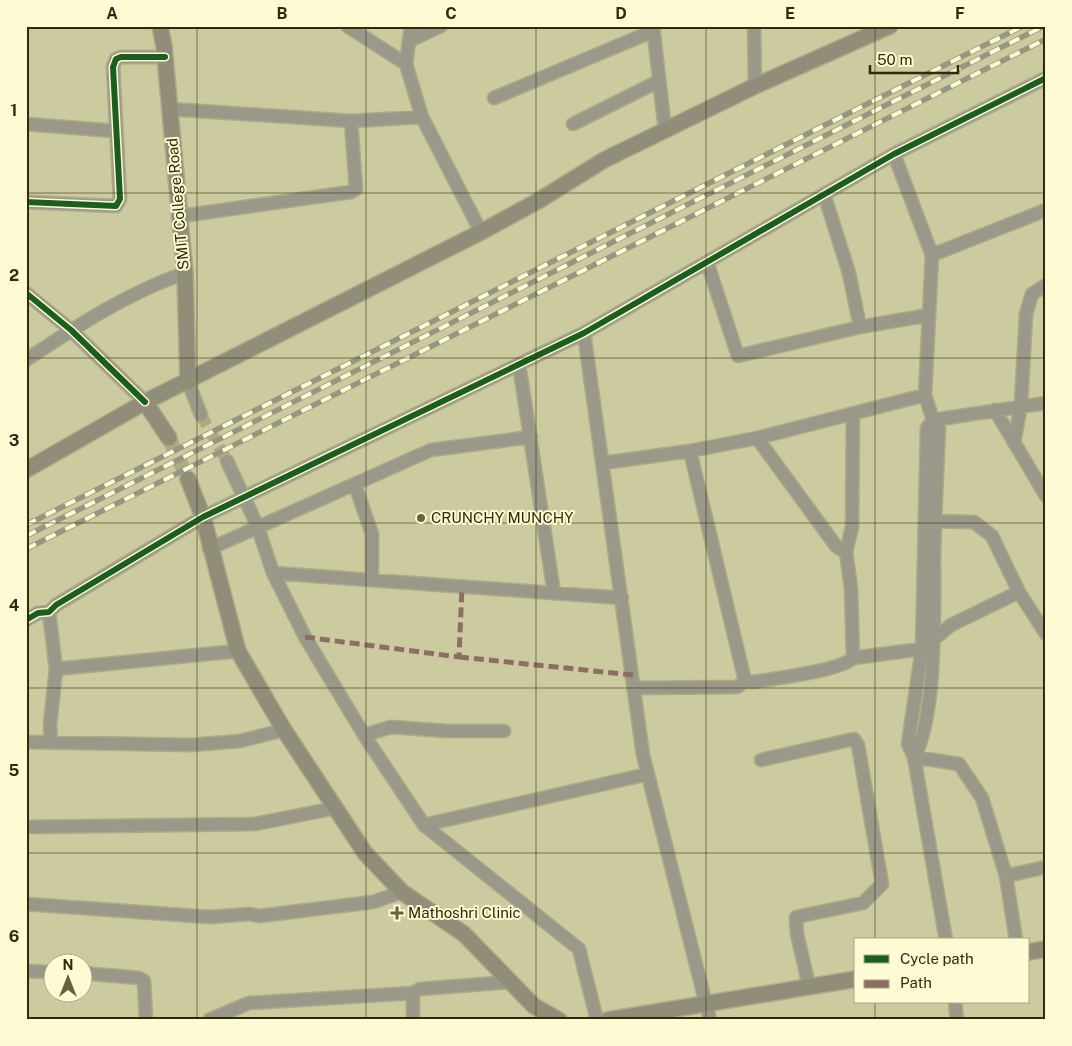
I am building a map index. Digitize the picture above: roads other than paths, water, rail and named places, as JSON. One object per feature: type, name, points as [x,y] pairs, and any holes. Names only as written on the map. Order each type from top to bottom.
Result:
[{"type":"main road","name":"SMIT College Road","points":[[160,26],[165,57],[181,216],[185,273],[188,382]]},
{"type":"main road","points":[[26,470],[145,402],[188,382],[481,232],[538,201],[604,160],[755,86],[890,26]]},
{"type":"main road","points":[[145,402],[169,438]]},
{"type":"main road","points":[[188,479],[203,517],[209,548],[238,651],[284,730],[365,853],[402,892],[464,934],[534,1006],[559,1020]]},
{"type":"main road","points":[[1030,952],[1046,950]]},
{"type":"main road","points":[[608,1020],[650,1016],[705,1004],[854,979]]},
{"type":"street","points":[[347,26],[406,64]]},
{"type":"street","points":[[410,26],[406,64],[422,117],[481,232]]},
{"type":"street","points":[[409,41],[441,26]]},
{"type":"street","points":[[754,26],[755,86]]},
{"type":"street","points":[[494,98],[653,28],[665,130]]},
{"type":"street","points":[[26,202],[116,206],[120,199],[112,77],[116,59],[132,55],[165,57]]},
{"type":"street","points":[[26,620],[38,613],[49,612],[56,605],[203,517],[584,333],[894,154],[1046,78]]},
{"type":"street","points":[[572,124],[659,81]]},
{"type":"street","points":[[169,109],[351,120],[422,117]]},
{"type":"street","points":[[181,216],[351,192],[356,189],[351,120]]},
{"type":"street","points":[[26,124],[115,131]]},
{"type":"street","points":[[894,154],[932,256],[925,395],[933,420]]},
{"type":"street","points":[[824,194],[849,273],[860,327]]},
{"type":"street","points":[[932,256],[1046,210]]},
{"type":"street","points":[[707,262],[738,356],[860,327],[929,315]]},
{"type":"street","points":[[26,360],[71,330],[129,296],[185,273]]},
{"type":"street","points":[[1014,443],[1021,406],[1026,314],[1032,294],[1046,285]]},
{"type":"street","points":[[26,293],[71,330],[145,402]]},
{"type":"street","points":[[584,333],[634,688],[648,774],[710,1020]]},
{"type":"street","points":[[519,364],[554,593]]},
{"type":"street","points":[[188,382],[201,415]]},
{"type":"street","points":[[603,463],[690,452],[757,438],[925,395]]},
{"type":"street","points":[[914,757],[921,746],[927,712],[933,640],[927,428],[933,420],[1021,406],[1046,404]]},
{"type":"street","points":[[995,410],[1046,496]]},
{"type":"street","points":[[853,414],[852,527],[846,552],[851,588],[853,658]]},
{"type":"street","points":[[209,548],[257,525],[355,485],[431,450],[531,437]]},
{"type":"street","points":[[757,438],[836,546],[846,552]]},
{"type":"street","points":[[690,452],[745,681]]},
{"type":"street","points":[[227,461],[257,525],[274,573],[305,637],[364,735],[424,825],[579,949],[597,1020]]},
{"type":"street","points":[[355,485],[372,534],[372,580]]},
{"type":"street","points":[[930,521],[974,522],[992,536],[1019,592],[1046,634]]},
{"type":"street","points":[[930,521],[922,649],[908,744],[914,757],[946,938]]},
{"type":"street","points":[[274,573],[622,598]]},
{"type":"street","points":[[634,688],[736,687],[745,681],[755,682],[818,670],[849,662],[853,658],[922,649],[951,625],[1019,592]]},
{"type":"street","points":[[49,612],[56,670],[50,725],[51,742]]},
{"type":"street","points":[[56,670],[238,651]]},
{"type":"street","points":[[364,735],[391,727],[446,731],[504,731]]},
{"type":"street","points":[[26,742],[191,744],[240,741],[284,730]]},
{"type":"street","points":[[761,760],[854,739],[858,744],[882,884],[863,903],[796,917],[796,934],[809,986]]},
{"type":"street","points":[[914,757],[959,764],[982,798],[1006,876],[1016,938]]},
{"type":"street","points":[[424,825],[648,774]]},
{"type":"street","points":[[26,827],[254,824],[336,808]]},
{"type":"street","points":[[1006,876],[1046,867]]},
{"type":"street","points":[[26,904],[210,917],[250,914],[259,916],[373,902],[402,892]]},
{"type":"street","points":[[26,971],[42,972]]},
{"type":"street","points":[[92,974],[139,978],[144,981],[146,1020]]},
{"type":"street","points":[[209,1020],[249,1003],[412,993],[420,990],[510,982]]},
{"type":"street","points":[[412,993],[413,1020]]},
{"type":"street","points":[[955,1004],[957,1020]]},
{"type":"tunnel","points":[[201,415],[227,461]]},
{"type":"tunnel","points":[[169,438],[188,479]]},
{"type":"railway","points":[[26,525],[1023,26]]},
{"type":"railway","points":[[26,536],[1044,26]]},
{"type":"railway","points":[[26,549],[1046,39]]},
{"type":"place","name":"CRUNCHY MUNCHY","points":[[421,518]]},
{"type":"place","name":"Mathoshri Clinic","points":[[397,913]]}]
